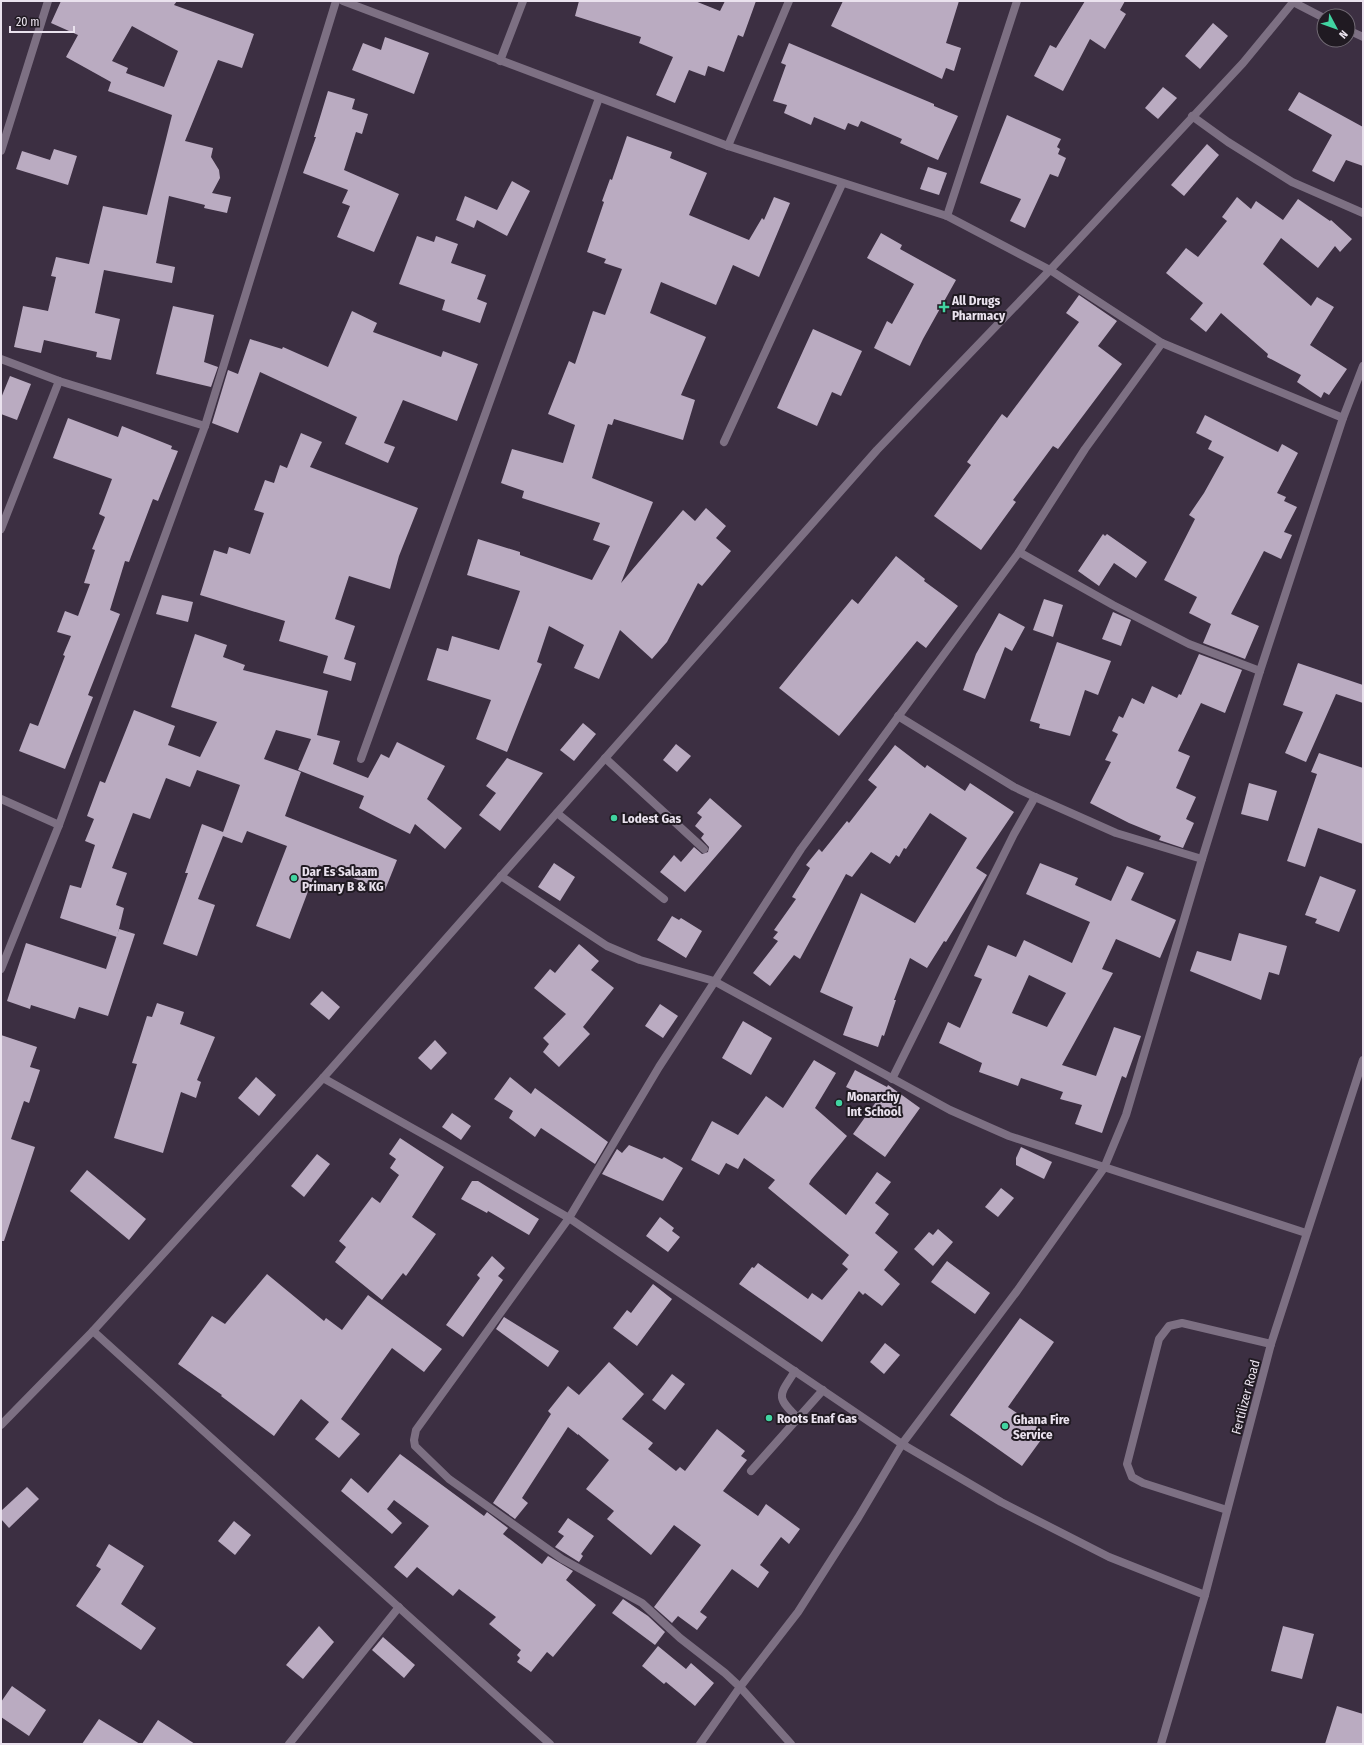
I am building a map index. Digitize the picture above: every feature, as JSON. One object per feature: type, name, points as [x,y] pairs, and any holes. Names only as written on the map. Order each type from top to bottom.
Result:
[{"type":"street","points":[[1,151],[48,1]]},
{"type":"street","points":[[1,969],[59,825],[205,426],[336,1]]},
{"type":"street","points":[[343,1],[728,146],[842,184],[947,216],[1050,270],[1162,343],[1343,418]]},
{"type":"street","points":[[500,61],[524,1]]},
{"type":"street","points":[[728,146],[789,1]]},
{"type":"street","points":[[947,216],[1018,1]]},
{"type":"street","points":[[1,1425],[93,1331],[323,1078],[877,450],[1050,270],[1243,63],[1294,2],[1316,14]]},
{"type":"street","points":[[361,759],[600,98]]},
{"type":"street","points":[[1192,116],[1228,142],[1292,182],[1363,213]]},
{"type":"street","points":[[724,442],[842,184]]},
{"type":"street","points":[[792,1744],[740,1687],[680,1638],[642,1603],[562,1559],[449,1479],[416,1446],[414,1440],[416,1430],[569,1218],[659,1066],[801,849],[1019,552],[1085,449],[1162,343]]},
{"type":"street","points":[[1,359],[59,381],[205,426]]},
{"type":"street","points":[[700,1744],[740,1687],[798,1612],[858,1518],[902,1444],[1017,1292],[1104,1168],[1126,1114],[1260,671],[1343,418],[1363,366]]},
{"type":"street","points":[[1,529],[59,381]]},
{"type":"street","points":[[1019,552],[1112,605],[1190,644],[1260,671]]},
{"type":"street","points":[[898,716],[1014,787],[1035,797],[1116,833],[1202,859]]},
{"type":"street","points":[[605,758],[704,849]]},
{"type":"street","points":[[892,1079],[1014,834],[1035,797]]},
{"type":"street","points":[[1,799],[59,825]]},
{"type":"street","points":[[557,813],[664,900]]},
{"type":"street","points":[[501,876],[607,946],[640,960],[714,981],[950,1110],[1009,1136],[1306,1233]]},
{"type":"street","name":"Fertilizer Road","points":[[1161,1744],[1205,1595],[1271,1344],[1363,1060]]},
{"type":"street","points":[[323,1078],[569,1218],[902,1444],[1001,1502],[1109,1558],[1205,1595]]},
{"type":"street","points":[[1228,1510],[1143,1483],[1132,1477],[1127,1464],[1130,1449],[1159,1339],[1169,1326],[1182,1323],[1271,1344]]},
{"type":"street","points":[[93,1331],[550,1744]]},
{"type":"street","points":[[795,1371],[781,1393],[785,1405],[798,1418]]},
{"type":"street","points":[[750,1471],[823,1390]]},
{"type":"street","points":[[288,1744],[399,1607]]},
{"type":"building","points":[[61,1],[177,1],[174,5],[254,34],[242,68],[218,60],[185,141],[213,148],[211,157],[219,170],[220,178],[212,193],[231,197],[227,213],[204,208],[205,205],[169,196],[156,263],[175,267],[172,283],[104,270],[95,313],[120,319],[111,360],[96,357],[97,352],[44,340],[41,353],[14,347],[23,306],[48,311],[56,277],[51,276],[56,257],[89,264],[103,206],[147,215],[172,115],[108,91],[111,82],[66,57],[78,35],[51,23]],"holes":[[[132,26],[178,51],[164,87],[126,73],[128,68],[112,61]]]},
{"type":"building","points":[[579,1],[695,1],[720,11],[725,1],[756,1],[743,37],[738,35],[724,72],[708,66],[705,76],[689,70],[675,103],[656,95],[673,57],[639,43],[641,37],[575,16]]},
{"type":"building","points":[[843,1],[959,1],[946,43],[961,48],[954,71],[946,68],[942,79],[831,26]]},
{"type":"building","points":[[1085,1],[1125,1],[1120,10],[1126,14],[1105,49],[1090,39],[1063,91],[1034,76],[1050,45],[1056,48]]},
{"type":"building","points":[[1213,23],[1228,36],[1200,69],[1185,56]]},
{"type":"building","points":[[385,37],[429,53],[414,94],[352,70],[363,43],[381,50]]},
{"type":"building","points":[[789,43],[934,104],[934,106],[958,116],[938,160],[900,143],[902,139],[861,121],[858,127],[848,123],[845,130],[814,117],[811,125],[784,113],[787,105],[773,101],[786,65],[781,63]]},
{"type":"building","points":[[1163,87],[1177,98],[1158,119],[1145,108]]},
{"type":"building","points":[[328,91],[355,99],[352,109],[368,114],[362,134],[356,132],[344,170],[399,194],[374,252],[337,237],[350,206],[342,203],[348,190],[303,173],[316,137],[314,137]]},
{"type":"building","points":[[1299,92],[1363,127],[1363,166],[1346,160],[1334,182],[1312,171],[1332,135],[1288,110]]},
{"type":"building","points":[[1007,115],[1061,139],[1057,147],[1060,149],[1058,154],[1066,158],[1058,177],[1050,174],[1025,228],[1010,221],[1021,199],[980,183]]},
{"type":"building","points":[[627,136],[672,152],[670,158],[707,173],[689,215],[749,240],[762,218],[764,220],[774,197],[790,203],[759,277],[733,265],[716,305],[661,282],[650,313],[706,337],[681,395],[695,400],[683,440],[614,419],[612,425],[608,424],[592,478],[653,502],[621,583],[683,510],[695,521],[706,508],[726,526],[716,538],[731,551],[702,586],[698,583],[667,642],[652,659],[620,630],[599,679],[574,668],[584,645],[549,626],[537,662],[542,664],[507,752],[476,739],[491,700],[427,680],[437,648],[448,651],[452,636],[499,650],[520,591],[467,575],[478,539],[520,552],[520,555],[592,580],[610,546],[593,540],[600,523],[522,498],[524,491],[501,483],[512,449],[563,463],[575,425],[548,414],[569,361],[575,364],[593,311],[605,315],[622,269],[604,263],[606,259],[587,252],[604,202],[602,201],[610,179],[612,180]]},
{"type":"building","points":[[1207,144],[1219,155],[1184,196],[1171,185]]},
{"type":"building","points":[[54,149],[77,156],[68,185],[16,169],[22,151],[50,160]]},
{"type":"building","points":[[928,167],[947,173],[939,195],[920,189]]},
{"type":"building","points":[[512,181],[530,191],[507,236],[477,220],[474,228],[456,220],[465,196],[497,210]]},
{"type":"building","points":[[1237,197],[1251,209],[1256,201],[1283,220],[1298,199],[1330,221],[1331,220],[1352,239],[1340,252],[1335,246],[1318,268],[1281,238],[1263,264],[1311,306],[1317,297],[1334,307],[1310,345],[1347,369],[1329,395],[1324,392],[1321,398],[1297,382],[1301,375],[1267,357],[1268,354],[1221,313],[1206,332],[1190,319],[1203,303],[1166,273],[1186,248],[1198,257],[1227,221],[1222,217]]},
{"type":"building","points":[[881,233],[902,245],[900,249],[956,280],[923,339],[910,366],[874,348],[887,321],[892,324],[914,284],[867,258]]},
{"type":"building","points":[[417,236],[434,242],[436,236],[458,244],[451,263],[486,275],[477,299],[487,303],[480,323],[442,310],[445,300],[399,284]]},
{"type":"building","points":[[1079,295],[1117,321],[1098,346],[1122,364],[1058,449],[1053,446],[1013,500],[1016,502],[981,550],[934,516],[971,465],[967,462],[1002,414],[1007,418],[1079,322],[1066,313]]},
{"type":"building","points":[[173,306],[214,315],[204,362],[218,367],[211,387],[156,374]]},
{"type":"building","points":[[352,311],[377,323],[373,332],[441,357],[443,351],[478,364],[457,421],[403,400],[384,443],[395,447],[388,463],[345,444],[357,417],[260,372],[238,433],[212,423],[228,370],[238,374],[250,339],[282,349],[283,347],[328,367]]},
{"type":"building","points":[[813,329],[862,351],[841,396],[832,392],[817,426],[777,408]]},
{"type":"building","points":[[10,376],[31,384],[17,420],[1,414],[1,398]]},
{"type":"building","points":[[1205,415],[1278,452],[1282,444],[1298,453],[1277,493],[1286,497],[1284,501],[1297,507],[1284,532],[1292,535],[1281,559],[1264,551],[1231,614],[1259,626],[1245,659],[1203,643],[1211,624],[1189,613],[1197,597],[1164,580],[1195,519],[1189,515],[1204,493],[1224,457],[1208,449],[1212,441],[1196,433]]},
{"type":"building","points":[[68,418],[118,437],[122,426],[172,446],[171,449],[178,451],[158,501],[153,499],[129,562],[125,561],[110,610],[120,614],[88,695],[93,697],[65,769],[19,751],[30,723],[38,726],[65,656],[63,655],[71,636],[57,632],[65,611],[78,616],[90,584],[84,583],[95,550],[92,549],[105,517],[99,514],[112,479],[53,458]]},
{"type":"building","points":[[301,433],[322,442],[310,467],[418,508],[399,556],[390,589],[349,576],[335,619],[355,626],[344,659],[356,663],[351,681],[323,673],[328,656],[279,641],[285,621],[200,595],[214,550],[227,554],[229,547],[250,554],[264,513],[254,510],[265,480],[274,483],[280,465],[287,468]]},
{"type":"building","points":[[1103,534],[1105,536],[1107,534],[1147,562],[1136,578],[1114,563],[1099,586],[1078,571]]},
{"type":"building","points":[[896,556],[925,579],[924,581],[958,606],[926,648],[917,641],[839,736],[779,688],[852,599],[858,604]]},
{"type":"building","points":[[162,595],[193,602],[188,622],[156,614]]},
{"type":"building","points":[[1044,599],[1063,605],[1053,637],[1033,630]]},
{"type":"building","points":[[1113,612],[1131,620],[1121,646],[1102,639]]},
{"type":"building","points":[[999,613],[1025,627],[1012,651],[1005,647],[985,699],[963,690],[976,654]]},
{"type":"building","points":[[195,634],[227,645],[223,657],[245,665],[243,670],[328,691],[317,735],[340,741],[333,764],[368,778],[381,754],[389,758],[397,742],[445,766],[427,799],[462,828],[445,849],[415,824],[410,834],[359,808],[364,796],[298,770],[311,739],[276,730],[264,759],[301,772],[285,816],[397,860],[385,890],[318,865],[290,939],[256,926],[287,846],[247,831],[242,843],[223,836],[198,899],[215,905],[197,956],[163,944],[188,873],[185,873],[202,824],[223,832],[240,785],[197,770],[190,787],[166,778],[150,819],[133,813],[112,868],[127,873],[116,905],[124,908],[117,937],[60,918],[70,885],[81,888],[95,845],[85,841],[94,819],[87,816],[100,781],[105,783],[134,710],[175,726],[168,745],[200,757],[217,722],[171,707]]},
{"type":"building","points":[[1057,642],[1111,661],[1098,695],[1085,690],[1070,736],[1039,728],[1040,724],[1030,721]]},
{"type":"building","points":[[1199,654],[1242,670],[1225,713],[1201,703],[1178,751],[1190,756],[1176,788],[1196,797],[1186,819],[1194,823],[1183,848],[1159,840],[1161,836],[1129,823],[1090,803],[1111,762],[1105,760],[1118,734],[1112,731],[1119,716],[1123,718],[1132,698],[1144,704],[1152,686],[1177,698],[1179,694],[1181,695]]},
{"type":"building","points":[[1298,663],[1363,685],[1363,703],[1336,694],[1306,762],[1285,753],[1303,712],[1283,705]]},
{"type":"building","points":[[583,723],[596,734],[574,761],[560,750]]},
{"type":"building","points":[[676,744],[691,756],[677,772],[663,760]]},
{"type":"building","points":[[895,745],[925,768],[927,765],[965,791],[970,783],[1014,812],[976,868],[987,875],[946,942],[944,941],[927,968],[910,958],[894,1000],[896,1000],[884,1036],[882,1035],[878,1047],[843,1035],[853,1007],[820,992],[861,893],[915,923],[967,838],[930,813],[906,849],[904,848],[899,857],[896,855],[890,864],[871,852],[852,877],[846,874],[800,959],[794,955],[770,986],[753,973],[778,941],[773,938],[778,932],[774,930],[796,899],[792,897],[810,868],[806,865],[819,849],[822,852],[847,821],[849,823],[877,787],[868,780]]},
{"type":"building","points":[[1319,753],[1363,768],[1363,844],[1318,828],[1305,867],[1287,861],[1317,774],[1311,772]]},
{"type":"building","points":[[507,758],[543,773],[500,831],[479,815],[496,793],[486,786]]},
{"type":"building","points":[[1249,783],[1277,791],[1268,821],[1241,814]]},
{"type":"building","points":[[710,798],[742,826],[685,892],[660,872],[674,855],[681,862],[694,847],[702,854],[708,852],[709,847],[701,838],[704,834],[695,826],[702,817],[697,813]]},
{"type":"building","points":[[554,863],[575,877],[560,901],[538,887]]},
{"type":"building","points":[[1040,863],[1078,878],[1075,885],[1111,901],[1127,866],[1144,873],[1131,900],[1176,920],[1160,958],[1116,939],[1102,969],[1113,973],[1062,1065],[1096,1076],[1114,1027],[1141,1036],[1126,1078],[1122,1076],[1102,1133],[1075,1124],[1082,1105],[1060,1099],[1063,1092],[1021,1078],[1018,1086],[979,1072],[982,1063],[939,1043],[948,1022],[960,1028],[982,979],[974,976],[988,945],[1016,957],[1024,940],[1072,963],[1090,922],[1026,894]],"holes":[[[1029,975],[1066,993],[1047,1027],[1012,1013]]]},
{"type":"building","points":[[1320,876],[1356,890],[1339,932],[1315,923],[1317,919],[1305,915]]},
{"type":"building","points":[[672,916],[679,920],[681,918],[702,931],[686,958],[657,940]]},
{"type":"building","points":[[119,929],[135,934],[108,1016],[79,1007],[75,1019],[31,1005],[30,1009],[7,1001],[26,943],[106,969]]},
{"type":"building","points":[[1239,933],[1287,946],[1279,975],[1269,972],[1261,1000],[1190,971],[1197,951],[1231,961]]},
{"type":"building","points":[[579,944],[599,961],[591,970],[614,988],[583,1027],[590,1034],[559,1067],[543,1052],[549,1044],[543,1038],[566,1014],[534,988],[550,969],[555,973]]},
{"type":"building","points":[[322,991],[340,1007],[329,1020],[310,1004]]},
{"type":"building","points":[[157,1003],[184,1012],[180,1024],[215,1037],[197,1080],[201,1082],[196,1098],[181,1092],[163,1153],[114,1138],[137,1064],[132,1063],[147,1016],[152,1017]]},
{"type":"building","points":[[660,1004],[678,1016],[663,1038],[645,1026]]},
{"type":"building","points":[[743,1021],[772,1038],[751,1075],[722,1058]]},
{"type":"building","points":[[1,1035],[37,1047],[30,1067],[40,1070],[29,1103],[24,1101],[11,1139],[35,1147],[4,1241],[1,1241]]},
{"type":"building","points":[[435,1040],[447,1053],[431,1070],[418,1058]]},
{"type":"building","points":[[814,1060],[836,1073],[815,1108],[847,1136],[809,1184],[846,1215],[877,1172],[891,1182],[875,1203],[889,1214],[875,1233],[898,1252],[884,1270],[900,1284],[882,1306],[865,1293],[863,1295],[859,1291],[822,1342],[739,1284],[752,1267],[754,1268],[758,1263],[808,1299],[812,1293],[822,1300],[848,1269],[842,1264],[849,1255],[768,1188],[775,1180],[744,1158],[738,1169],[726,1163],[719,1175],[691,1160],[712,1121],[738,1135],[766,1096],[783,1108]]},
{"type":"building","points":[[855,1070],[887,1087],[888,1085],[920,1108],[885,1157],[853,1134],[876,1102],[846,1087]]},
{"type":"building","points":[[256,1077],[276,1095],[259,1116],[238,1098]]},
{"type":"building","points":[[510,1077],[531,1094],[535,1088],[608,1142],[595,1164],[541,1128],[535,1137],[509,1118],[513,1111],[494,1099]]},
{"type":"building","points":[[452,1113],[471,1126],[461,1140],[442,1127]]},
{"type":"building","points":[[400,1138],[444,1167],[412,1217],[436,1234],[406,1276],[403,1273],[382,1300],[335,1262],[346,1247],[339,1241],[372,1197],[380,1203],[399,1175],[390,1168],[396,1159],[389,1154]]},
{"type":"building","points":[[629,1145],[662,1159],[664,1157],[683,1168],[663,1201],[602,1174],[617,1149],[622,1153]]},
{"type":"building","points":[[1021,1147],[1052,1162],[1044,1179],[1016,1165],[1016,1158]]},
{"type":"building","points":[[317,1154],[330,1164],[304,1197],[291,1186]]},
{"type":"building","points":[[87,1170],[146,1219],[129,1240],[70,1191]]},
{"type":"building","points":[[472,1181],[478,1181],[539,1219],[529,1235],[488,1211],[487,1213],[461,1199]]},
{"type":"building","points":[[1001,1188],[1014,1198],[998,1217],[985,1207]]},
{"type":"building","points":[[660,1217],[674,1228],[672,1231],[680,1237],[668,1252],[646,1236]]},
{"type":"building","points":[[938,1229],[953,1242],[933,1266],[914,1249],[929,1232],[933,1235]]},
{"type":"building","points":[[492,1256],[505,1268],[498,1276],[503,1280],[463,1337],[446,1325],[480,1278],[477,1275]]},
{"type":"building","points":[[947,1261],[990,1293],[975,1314],[931,1282]]},
{"type":"building","points":[[267,1274],[324,1321],[326,1318],[342,1330],[368,1295],[442,1349],[424,1372],[392,1348],[341,1419],[360,1434],[339,1458],[315,1439],[329,1422],[301,1399],[274,1436],[221,1396],[222,1395],[178,1364],[212,1316],[225,1324]]},
{"type":"building","points":[[653,1284],[672,1299],[637,1346],[613,1328],[627,1310],[631,1313]]},
{"type":"building","points":[[504,1317],[559,1351],[548,1367],[496,1329]]},
{"type":"building","points":[[1020,1318],[1054,1342],[1008,1407],[1046,1433],[1022,1466],[950,1415]]},
{"type":"building","points":[[885,1343],[900,1355],[884,1374],[870,1362]]},
{"type":"building","points":[[609,1362],[644,1394],[622,1419],[653,1443],[648,1449],[676,1471],[680,1467],[685,1471],[717,1429],[745,1451],[741,1456],[747,1460],[723,1491],[758,1516],[766,1504],[800,1529],[789,1544],[781,1537],[760,1565],[769,1572],[758,1588],[732,1569],[700,1612],[707,1617],[697,1630],[678,1616],[672,1623],[654,1607],[701,1545],[674,1525],[651,1555],[607,1519],[614,1511],[586,1489],[609,1460],[568,1427],[522,1498],[528,1503],[515,1519],[493,1503],[551,1414],[548,1411],[568,1386],[579,1395]]},
{"type":"building","points":[[672,1374],[685,1384],[665,1410],[652,1400]]},
{"type":"building","points":[[400,1454],[484,1516],[487,1512],[508,1528],[503,1534],[542,1564],[548,1556],[573,1571],[566,1580],[596,1605],[553,1657],[547,1652],[531,1672],[517,1662],[520,1658],[517,1655],[521,1650],[489,1624],[496,1617],[459,1589],[453,1596],[417,1567],[407,1578],[394,1567],[429,1526],[394,1500],[387,1509],[402,1523],[392,1534],[341,1491],[351,1478],[368,1493]]},
{"type":"building","points":[[27,1487],[39,1499],[9,1528],[1,1519],[1,1511]]},
{"type":"building","points":[[568,1518],[594,1536],[581,1554],[583,1556],[579,1562],[555,1547],[564,1536],[558,1532]]},
{"type":"building","points":[[234,1521],[251,1535],[235,1555],[218,1541]]},
{"type":"building","points":[[109,1544],[144,1566],[121,1604],[156,1628],[141,1650],[76,1606],[101,1569],[96,1566]]},
{"type":"building","points":[[623,1599],[648,1616],[665,1632],[655,1645],[612,1613]]},
{"type":"building","points":[[319,1626],[334,1642],[303,1679],[286,1665]]},
{"type":"building","points":[[1283,1626],[1314,1634],[1302,1679],[1271,1671]]},
{"type":"building","points":[[383,1637],[415,1665],[404,1678],[372,1650]]},
{"type":"building","points":[[658,1646],[686,1669],[691,1663],[714,1683],[695,1706],[666,1682],[664,1684],[642,1666]]},
{"type":"building","points":[[12,1686],[46,1710],[29,1736],[1,1717],[1,1702]]},
{"type":"building","points":[[1337,1706],[1363,1714],[1363,1744],[1325,1744]]},
{"type":"building","points":[[99,1719],[140,1744],[82,1744]]},
{"type":"building","points":[[158,1720],[195,1744],[142,1744]]},
{"type":"place","name":"All Drugs Pharmacy","points":[[944,307]]},
{"type":"place","name":"Lodest Gas","points":[[614,818]]},
{"type":"place","name":"Dar Es Salaam Primary B & KG","points":[[294,878]]},
{"type":"place","name":"Monarchy Int School","points":[[839,1103]]},
{"type":"place","name":"Roots Enaf Gas","points":[[769,1418]]},
{"type":"place","name":"Ghana Fire Service","points":[[1005,1426]]}]
